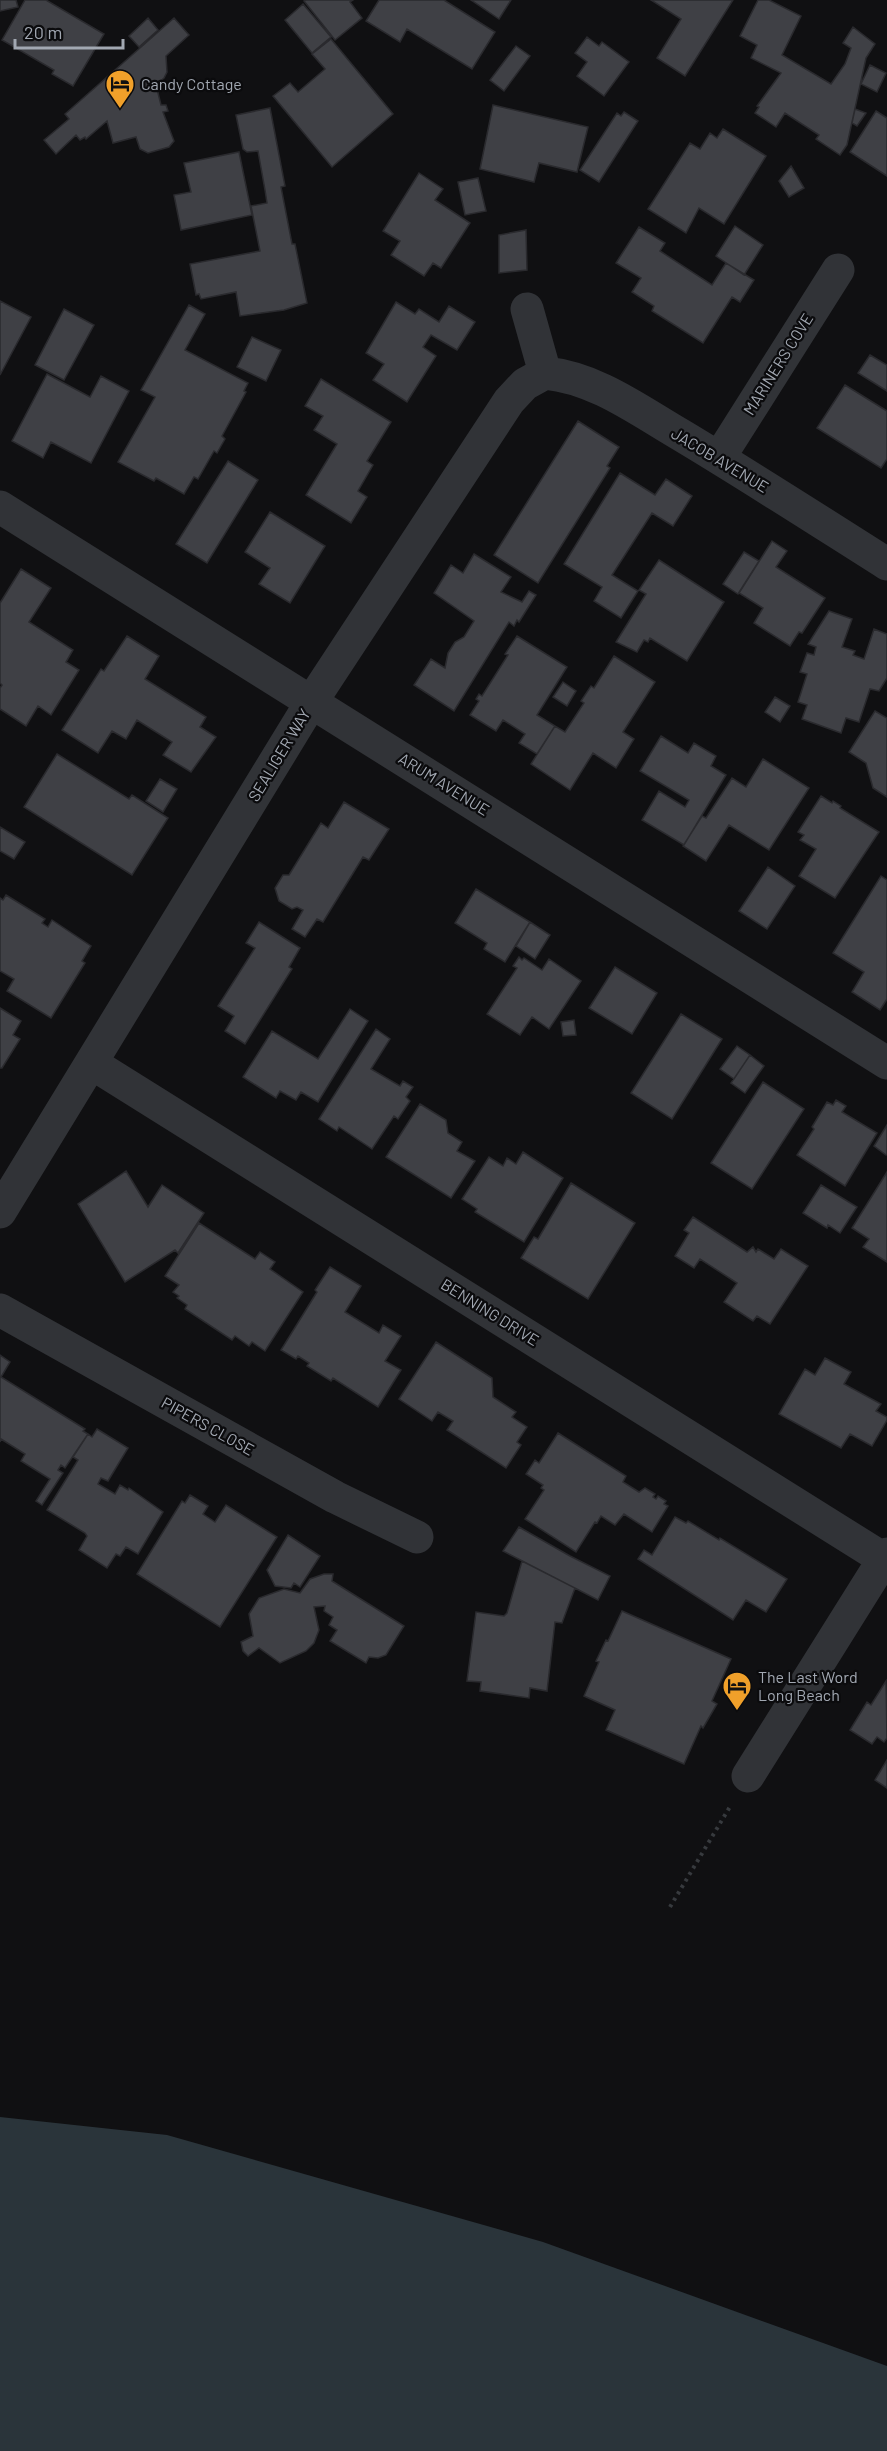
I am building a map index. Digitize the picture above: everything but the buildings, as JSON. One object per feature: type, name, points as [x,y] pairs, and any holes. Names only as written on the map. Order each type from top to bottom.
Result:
[{"type":"street","name":"MARINERS COVE","points":[[719,458],[838,270]]},
{"type":"street","points":[[527,309],[545,374]]},
{"type":"street","name":"JACOB AVENUE","points":[[545,374],[565,375],[594,384],[719,458],[887,564]]},
{"type":"street","name":"SEALIGER WAY","points":[[0,1212],[93,1064],[312,701],[509,401],[525,384],[545,374]]},
{"type":"street","name":"ARUM AVENUE","points":[[0,507],[887,1064]]},
{"type":"street","name":"BENNING DRIVE","points":[[93,1064],[886,1558]]},
{"type":"street","name":"PIPERS CLOSE","points":[[0,1310],[335,1497],[417,1538]]},
{"type":"street","points":[[748,1776],[886,1558]]},
{"type":"path","points":[[670,1907],[748,1776]]},
{"type":"shaded area","points":[[0,2117],[167,2135],[543,2242],[887,2366],[887,2451],[0,2451]]},
{"type":"place","name":"Candy Cottage","points":[[120,110]]},
{"type":"place","name":"The Last Word Long Beach","points":[[737,1712]]}]
